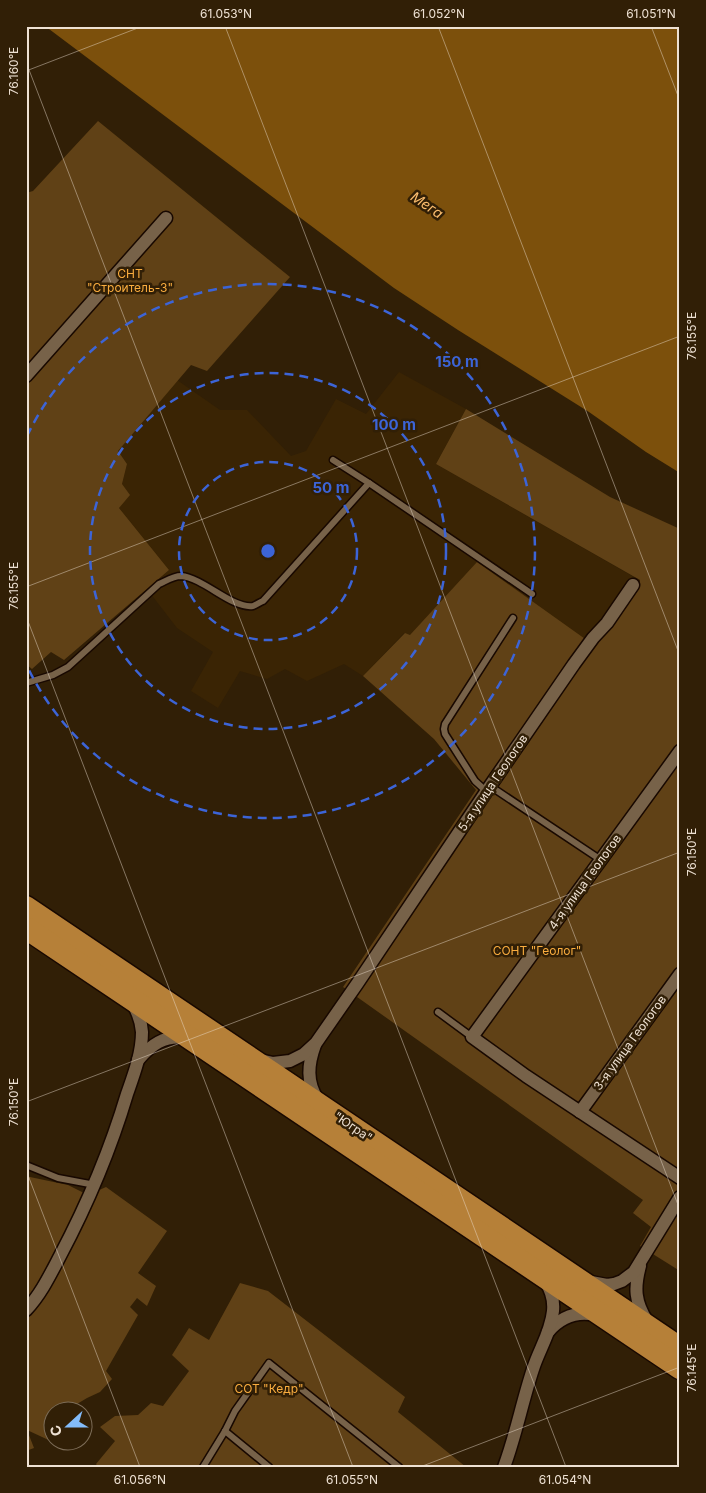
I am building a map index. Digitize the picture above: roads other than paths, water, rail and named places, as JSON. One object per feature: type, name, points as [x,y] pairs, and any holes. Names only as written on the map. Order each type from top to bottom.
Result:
[{"type":"highway","name":"\"Югра\"","points":[[26,907],[680,1348]]},
{"type":"highway","name":"\"Югра\"","points":[[26,928],[680,1368]]},
{"type":"street","points":[[26,376],[166,218]]},
{"type":"street","name":"5-я улица Геологов","points":[[316,1043],[574,664],[593,638],[607,623],[633,585]]},
{"type":"street","name":"4-я улица Геологов","points":[[472,1038],[680,751]]},
{"type":"street","name":"3-я улица Геологов","points":[[580,1112],[680,974]]},
{"type":"street","points":[[26,1310],[34,1302],[45,1284],[81,1217],[115,1133],[138,1060],[142,1032],[136,1009],[128,996]]},
{"type":"street","points":[[138,1060],[146,1050],[158,1042],[172,1037],[183,1037],[194,1041]]},
{"type":"street","points":[[472,1038],[680,1178]]},
{"type":"street","points":[[250,1057],[273,1063],[290,1061],[304,1054],[316,1043]]},
{"type":"street","points":[[316,1043],[310,1060],[309,1077],[315,1094],[328,1111]]},
{"type":"street","points":[[578,1280],[599,1284],[614,1284],[628,1277],[641,1262],[680,1197]]},
{"type":"street","points":[[641,1262],[637,1277],[636,1295],[640,1309],[652,1329]]},
{"type":"street","points":[[504,1467],[533,1369],[548,1332],[554,1310],[553,1300],[547,1284],[539,1273]]},
{"type":"street","points":[[548,1332],[558,1322],[575,1314],[590,1314],[604,1317]]},
{"type":"lane","points":[[333,460],[532,594]]},
{"type":"lane","points":[[26,683],[53,675],[68,667],[160,584],[171,578],[180,576],[193,579],[241,605],[253,606],[264,601],[369,483]]},
{"type":"lane","points":[[513,618],[445,724],[445,734],[475,781],[601,860]]},
{"type":"lane","points":[[438,1012],[472,1038]]},
{"type":"lane","points":[[26,1165],[58,1178],[94,1185]]},
{"type":"lane","points":[[203,1467],[234,1412],[269,1363],[399,1467]]},
{"type":"lane","points":[[225,1431],[269,1467]]},
{"type":"water","name":"Мега","points":[[45,26],[680,26],[680,473],[589,412],[394,288]]},
{"type":"park label","name":"СНТ \"Строитель-3\"","points":[[130,281]]},
{"type":"park label","name":"СОНТ \"Геолог\"","points":[[537,951]]},
{"type":"park label","name":"СОТ \"Кедр\"","points":[[269,1389]]}]
